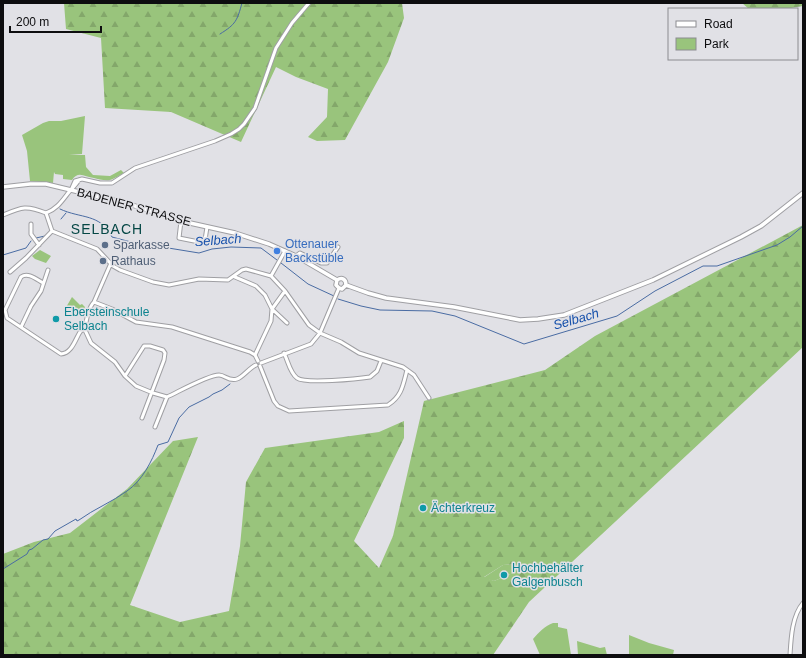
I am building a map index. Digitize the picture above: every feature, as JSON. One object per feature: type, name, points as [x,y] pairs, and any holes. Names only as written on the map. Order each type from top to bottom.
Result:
[{"type":"main road","name":"BADENER STRASSE","points":[[3,187],[46,184],[129,204],[181,221],[257,240],[296,256],[337,280]]},
{"type":"main road","points":[[346,285],[386,298],[454,306],[520,320],[564,315],[653,280],[741,237],[761,226],[803,193]]},
{"type":"main road","points":[[344,279],[346,285],[342,289],[339,288],[336,285],[337,280],[344,279]]},
{"type":"street","points":[[3,215],[22,207],[31,208],[46,213],[58,206],[71,190],[74,182],[85,179],[100,183],[112,183],[135,168],[224,138],[238,129],[244,124],[255,108],[276,48],[292,23],[309,3]]},
{"type":"street","points":[[46,213],[52,231],[97,249],[110,263],[120,270],[153,282],[169,285],[199,279],[228,280],[242,270],[246,269],[271,276],[285,291],[309,325],[320,333],[341,342],[359,353],[396,364],[407,370],[414,375],[429,398]]},
{"type":"street","points":[[181,221],[179,238],[204,242],[207,227]]},
{"type":"street","points":[[31,224],[31,234],[38,245]]},
{"type":"street","points":[[10,272],[52,231]]},
{"type":"street","points":[[296,256],[300,253],[325,264],[338,247]]},
{"type":"street","points":[[271,276],[285,251]]},
{"type":"street","points":[[110,263],[90,309],[85,330],[91,343],[115,362],[125,376],[136,386],[167,397],[202,380],[219,375],[231,380],[238,379],[250,368],[284,353],[311,344],[320,333],[339,288]]},
{"type":"street","points":[[21,327],[31,306],[41,291],[48,270]]},
{"type":"street","points":[[43,283],[28,275],[23,275],[5,312],[7,318],[61,354],[66,354],[69,351],[80,332],[85,330]]},
{"type":"street","points":[[234,276],[256,286],[265,295],[272,309],[287,323]]},
{"type":"street","points":[[255,355],[271,321],[272,309],[285,291]]},
{"type":"street","points":[[94,302],[112,309],[136,322],[172,327],[250,352],[255,355],[274,401],[278,406],[290,411],[388,405],[396,400],[400,393],[407,370]]},
{"type":"street","points":[[125,376],[144,346],[150,346],[163,350],[165,353],[153,393],[142,418]]},
{"type":"street","points":[[284,353],[293,374],[301,380],[306,381],[370,377],[377,372],[381,360]]},
{"type":"street","points":[[155,427],[167,397]]},
{"type":"street","points":[[790,655],[794,624],[798,611],[803,603]]},
{"type":"green space","points":[[64,3],[402,3],[404,18],[388,62],[345,140],[317,141],[308,137],[327,117],[328,89],[296,77],[276,67],[241,142],[171,112],[105,108],[101,38],[66,29]]},
{"type":"green space","points":[[742,3],[803,3],[803,6],[791,8],[748,8]]},
{"type":"green space","points":[[85,116],[82,154],[69,155],[85,155],[86,167],[93,175],[110,176],[121,170],[124,173],[110,180],[77,175],[72,180],[63,179],[63,175],[55,174],[54,172],[53,183],[30,181],[27,151],[22,135],[49,121],[61,121]]},
{"type":"green space","points":[[803,225],[803,347],[529,602],[493,655],[3,655],[3,554],[34,542],[70,533],[127,489],[173,441],[198,437],[130,605],[180,622],[229,611],[240,546],[246,482],[265,448],[379,432],[404,421],[404,438],[354,541],[379,568],[393,536],[424,401],[545,370],[595,336]],"holes":[[[520,564],[522,566],[513,573],[494,581],[484,577],[503,565]]]},
{"type":"green space","points":[[40,250],[51,256],[46,263],[35,259],[32,256]]},
{"type":"green space","points":[[72,297],[80,305],[82,304],[85,307],[81,315],[65,309]]},
{"type":"green space","points":[[520,564],[522,566],[513,573],[494,581],[483,578],[503,565]]},
{"type":"green space","points":[[553,623],[558,623],[558,627],[567,629],[571,655],[540,655],[533,639],[547,626]]},
{"type":"green space","points":[[629,635],[649,643],[674,650],[673,655],[629,655]]},
{"type":"green space","points":[[577,641],[600,648],[605,647],[607,655],[578,655]]},
{"type":"waterway","points":[[220,34],[233,25],[239,14],[242,3]]},
{"type":"waterway","name":"Selbach","points":[[60,209],[96,220],[107,229],[112,237],[149,245]]},
{"type":"waterway","points":[[61,219],[66,213]]},
{"type":"waterway","name":"Selbach","points":[[338,299],[380,310],[432,311],[455,316],[524,344],[617,316],[655,291],[703,266],[717,266],[777,245],[790,237],[803,226]]},
{"type":"waterway","points":[[36,238],[45,236]]},
{"type":"waterway","points":[[3,255],[26,248],[31,241]]},
{"type":"waterway","name":"Selbach","points":[[156,246],[199,253],[212,249],[231,247],[261,248],[277,260]]},
{"type":"waterway","name":"Selbach","points":[[281,263],[308,284],[334,296]]},
{"type":"waterway","points":[[3,569],[27,554],[29,550],[43,540],[48,539],[55,531],[76,519],[77,521],[79,520],[132,487],[146,470],[158,445],[168,442],[179,418],[189,407],[222,390],[230,384]]},
{"type":"place","name":"Sparkasse","points":[[105,245]]},
{"type":"place","name":"Ottenauer Backstüble","points":[[277,251]]},
{"type":"place","name":"Rathaus","points":[[103,261]]},
{"type":"place","name":"Ebersteinschule Selbach","points":[[56,319]]},
{"type":"place","name":"Ächterkreuz","points":[[423,508]]},
{"type":"place","name":"Hochbehälter Galgenbusch","points":[[504,575]]},
{"type":"district","name":"SELBACH","points":[[107,229]]}]
